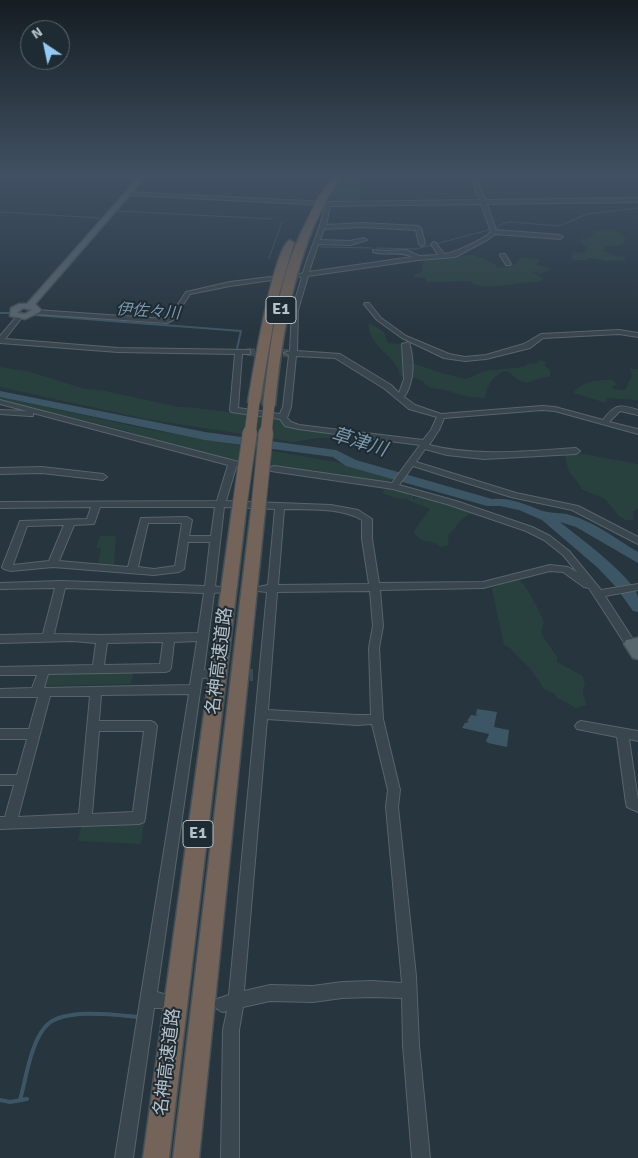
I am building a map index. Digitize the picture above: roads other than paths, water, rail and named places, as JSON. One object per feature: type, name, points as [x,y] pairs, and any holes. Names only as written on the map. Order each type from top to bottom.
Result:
[{"type":"highway","name":"名神高速道路","points":[[186,1158],[248,510],[254,402],[273,292],[290,245],[299,230]]},
{"type":"highway","name":"名神高速道路","points":[[156,1158],[248,510],[269,404],[285,292],[303,230]]},
{"type":"main road","points":[[13,312],[32,309],[97,230]]},
{"type":"street","points":[[322,230],[341,233]]},
{"type":"street","points":[[322,230],[310,260],[295,310],[284,417],[288,424],[424,446],[446,452],[484,456],[576,451]]},
{"type":"street","points":[[419,230],[422,244]]},
{"type":"street","points":[[530,234],[531,230]]},
{"type":"street","points":[[298,276],[418,258],[455,255],[461,249],[482,241],[494,232],[560,237]]},
{"type":"street","points":[[317,242],[364,240]]},
{"type":"street","points":[[434,244],[442,256]]},
{"type":"street","points":[[375,251],[381,253],[406,251],[418,258]]},
{"type":"street","points":[[503,255],[508,264]]},
{"type":"street","points":[[32,309],[167,321],[171,319],[188,293],[230,284],[270,279]]},
{"type":"street","points":[[367,304],[380,319],[404,337],[447,356],[465,359],[503,353],[527,346],[541,336],[620,332],[638,335]]},
{"type":"street","points":[[13,312],[0,341],[118,350],[243,352],[234,410],[284,417]]},
{"type":"street","points":[[400,397],[406,386],[408,374],[406,344]]},
{"type":"street","points":[[290,353],[337,356],[388,387],[415,408],[441,416],[542,408],[559,409],[638,432]]},
{"type":"street","points":[[0,402],[234,463],[220,505],[215,539],[214,590],[203,637],[203,674],[196,689],[156,1000],[124,1158]]},
{"type":"street","points":[[605,422],[615,408],[623,408],[638,413]]},
{"type":"street","points":[[0,412],[56,416]]},
{"type":"street","points":[[395,483],[435,430],[441,416]]},
{"type":"street","points":[[412,462],[514,495],[575,508],[638,541]]},
{"type":"street","points":[[274,469],[395,483],[528,529],[547,538],[566,553],[636,647]]},
{"type":"street","points":[[0,471],[42,470],[103,477]]},
{"type":"street","points":[[0,505],[280,506],[332,508],[363,515],[367,519],[367,539],[375,588],[378,626],[374,648],[377,719],[394,790],[392,807],[422,1158]]},
{"type":"street","points":[[96,506],[91,522],[23,523],[6,565],[11,568],[53,564],[154,572],[179,569],[187,520],[144,520],[132,570]]},
{"type":"street","points":[[230,1158],[231,1030],[229,1002],[261,714],[259,675],[267,589],[280,506]]},
{"type":"street","points":[[53,564],[70,523]]},
{"type":"street","points":[[185,539],[215,539]]},
{"type":"street","points":[[267,589],[484,586],[550,568],[565,569],[596,591],[609,592],[638,587]]},
{"type":"street","points":[[0,586],[61,584],[214,590]]},
{"type":"street","points":[[48,637],[61,584]]},
{"type":"street","points":[[0,639],[48,637],[102,639],[203,637]]},
{"type":"street","points":[[0,671],[164,668],[169,638]]},
{"type":"street","points":[[98,669],[102,639]]},
{"type":"street","points":[[44,670],[34,734],[22,780],[5,822],[139,818],[151,726],[94,726]]},
{"type":"street","points":[[0,693],[196,689]]},
{"type":"street","points":[[85,821],[96,692]]},
{"type":"street","points":[[261,714],[357,720],[377,719]]},
{"type":"street","points":[[581,726],[638,736]]},
{"type":"street","points":[[622,733],[632,803],[638,806]]},
{"type":"street","points":[[0,734],[34,734]]},
{"type":"street","points":[[0,780],[22,780]]},
{"type":"street","points":[[229,1002],[270,992],[313,994],[342,990],[372,989],[409,991]]},
{"type":"water","points":[[477,709],[497,712],[494,727],[509,730],[507,747],[488,743],[486,741],[489,734],[462,728],[465,723],[469,722],[467,721],[471,715],[479,716],[476,715]]},
{"type":"waterway","points":[[269,258],[279,230]]},
{"type":"waterway","points":[[377,248],[416,249],[489,230]]},
{"type":"waterway","points":[[320,247],[372,248]]},
{"type":"waterway","name":"伊佐々川","points":[[0,313],[10,313]]},
{"type":"waterway","name":"伊佐々川","points":[[34,315],[241,331],[237,349]]},
{"type":"waterway","name":"草津川","points":[[0,394],[205,436],[336,454],[351,463],[492,503],[500,502],[523,507],[539,515],[566,518],[581,524],[638,558]]},
{"type":"waterway","name":"草津川","points":[[547,517],[612,573],[638,607]]},
{"type":"waterway","points":[[20,1100],[33,1049],[37,1039],[48,1024],[56,1019],[79,1014],[139,1017]]},
{"type":"waterway","points":[[0,1100],[10,1102],[27,1099]]},
{"type":"tunnel","points":[[247,352],[288,353]]},
{"type":"tunnel","points":[[215,675],[253,675]]}]
